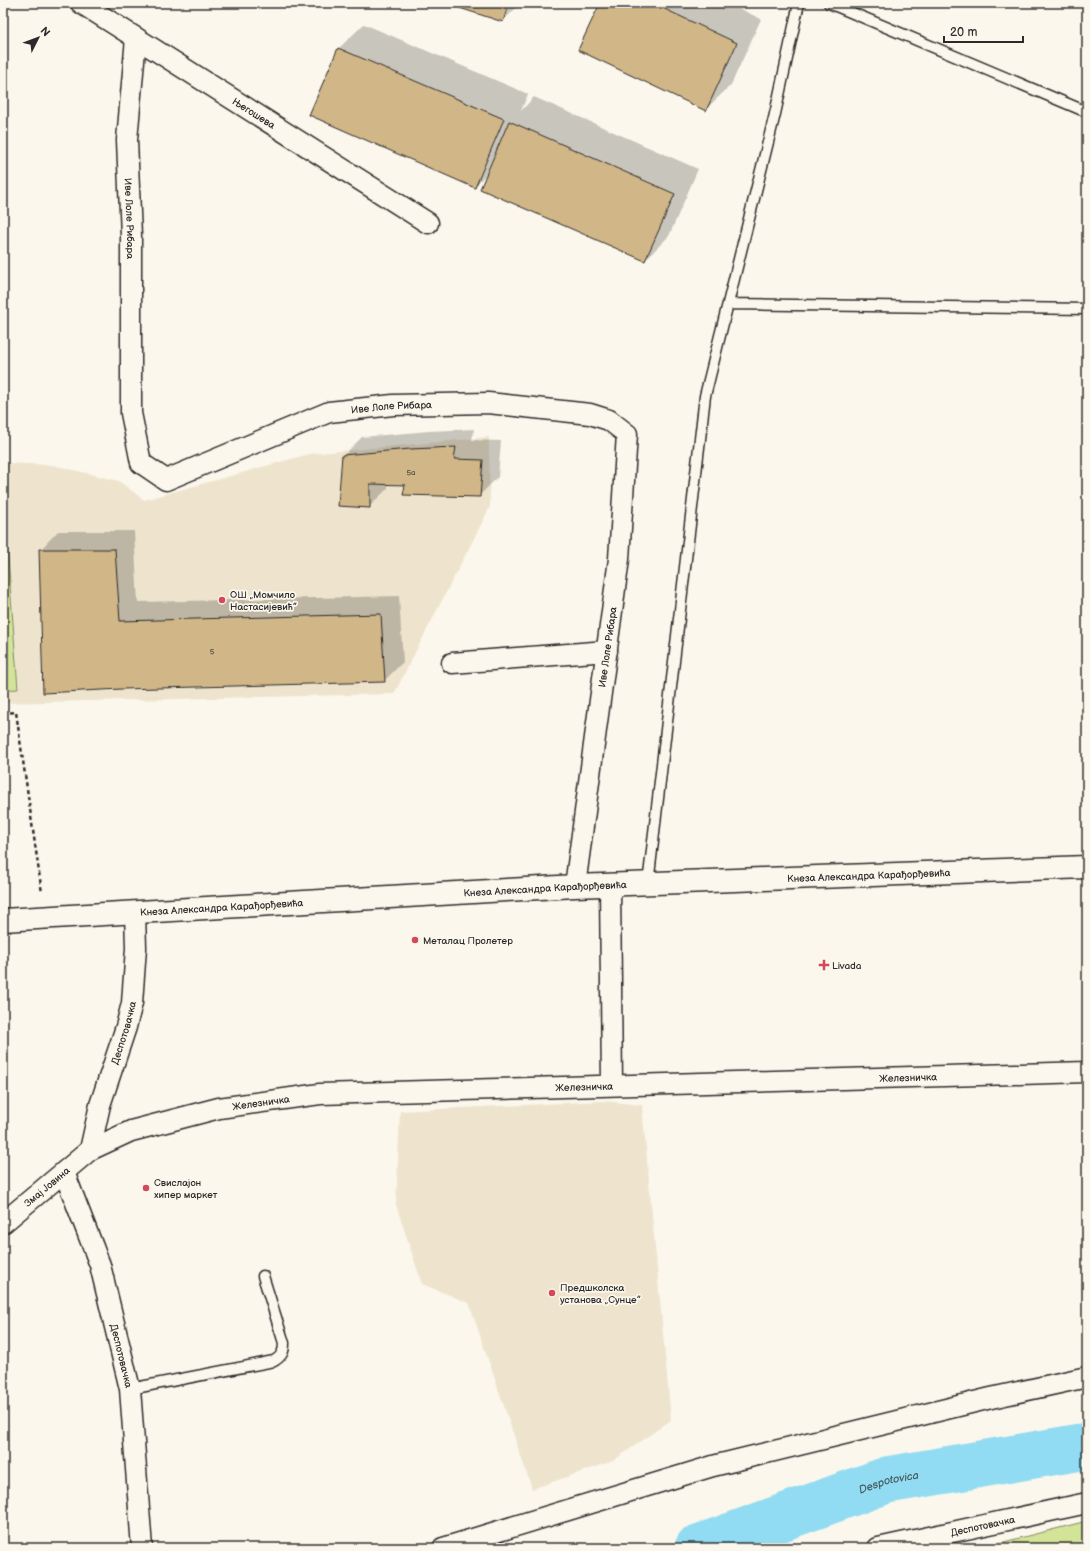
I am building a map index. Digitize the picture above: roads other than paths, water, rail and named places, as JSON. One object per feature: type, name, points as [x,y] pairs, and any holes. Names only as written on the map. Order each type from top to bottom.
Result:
[{"type":"street","name":"Његошева","points":[[81,3],[428,223]]},
{"type":"street","name":"Иве Лоле Рибара","points":[[136,38],[127,140],[131,236],[131,413],[141,463],[166,480],[329,412],[393,405],[488,403],[590,414],[608,420],[627,434],[619,559],[575,886]]},
{"type":"street","points":[[452,663],[607,651]]},
{"type":"street","name":"Кнеза Александра Карађорђевића","points":[[3,920],[575,886],[610,886],[1087,867]]},
{"type":"street","points":[[610,886],[612,1085]]},
{"type":"street","name":"Деспотовачка","points":[[90,1150],[100,1105],[126,1027],[132,1003],[136,948],[135,913]]},
{"type":"street","name":"Железничка","points":[[90,1150],[131,1131],[219,1108],[320,1094],[1087,1072]]},
{"type":"street","name":"Змај Јовина","points":[[3,1223],[90,1150]]},
{"type":"street","name":"Деспотовачка","points":[[64,1172],[100,1264],[130,1388],[142,1548]]},
{"type":"street","points":[[443,1548],[713,1466],[991,1398],[1087,1377]]},
{"type":"street","name":"Деспотовачка","points":[[878,1548],[1087,1502]]},
{"type":"lane","points":[[648,884],[706,396],[775,114],[799,3]]},
{"type":"lane","points":[[829,3],[1087,112]]},
{"type":"lane","points":[[728,304],[1087,309]]},
{"type":"lane","points":[[130,1388],[274,1361],[279,1358],[283,1354],[284,1342],[263,1276]]},
{"type":"waterway","name":"Despotovica","points":[[698,1548],[887,1480],[1087,1446]]},
{"type":"place","name":"ОШ „Момчило Настасијевић”","points":[[222,600]]},
{"type":"place","name":"Металац Пролетер","points":[[415,940]]},
{"type":"place","name":"Livada","points":[[824,965]]},
{"type":"place","name":"Свислајон хипер маркет","points":[[146,1188]]},
{"type":"place","name":"Предшколска установа „Сунце”","points":[[552,1293]]}]
